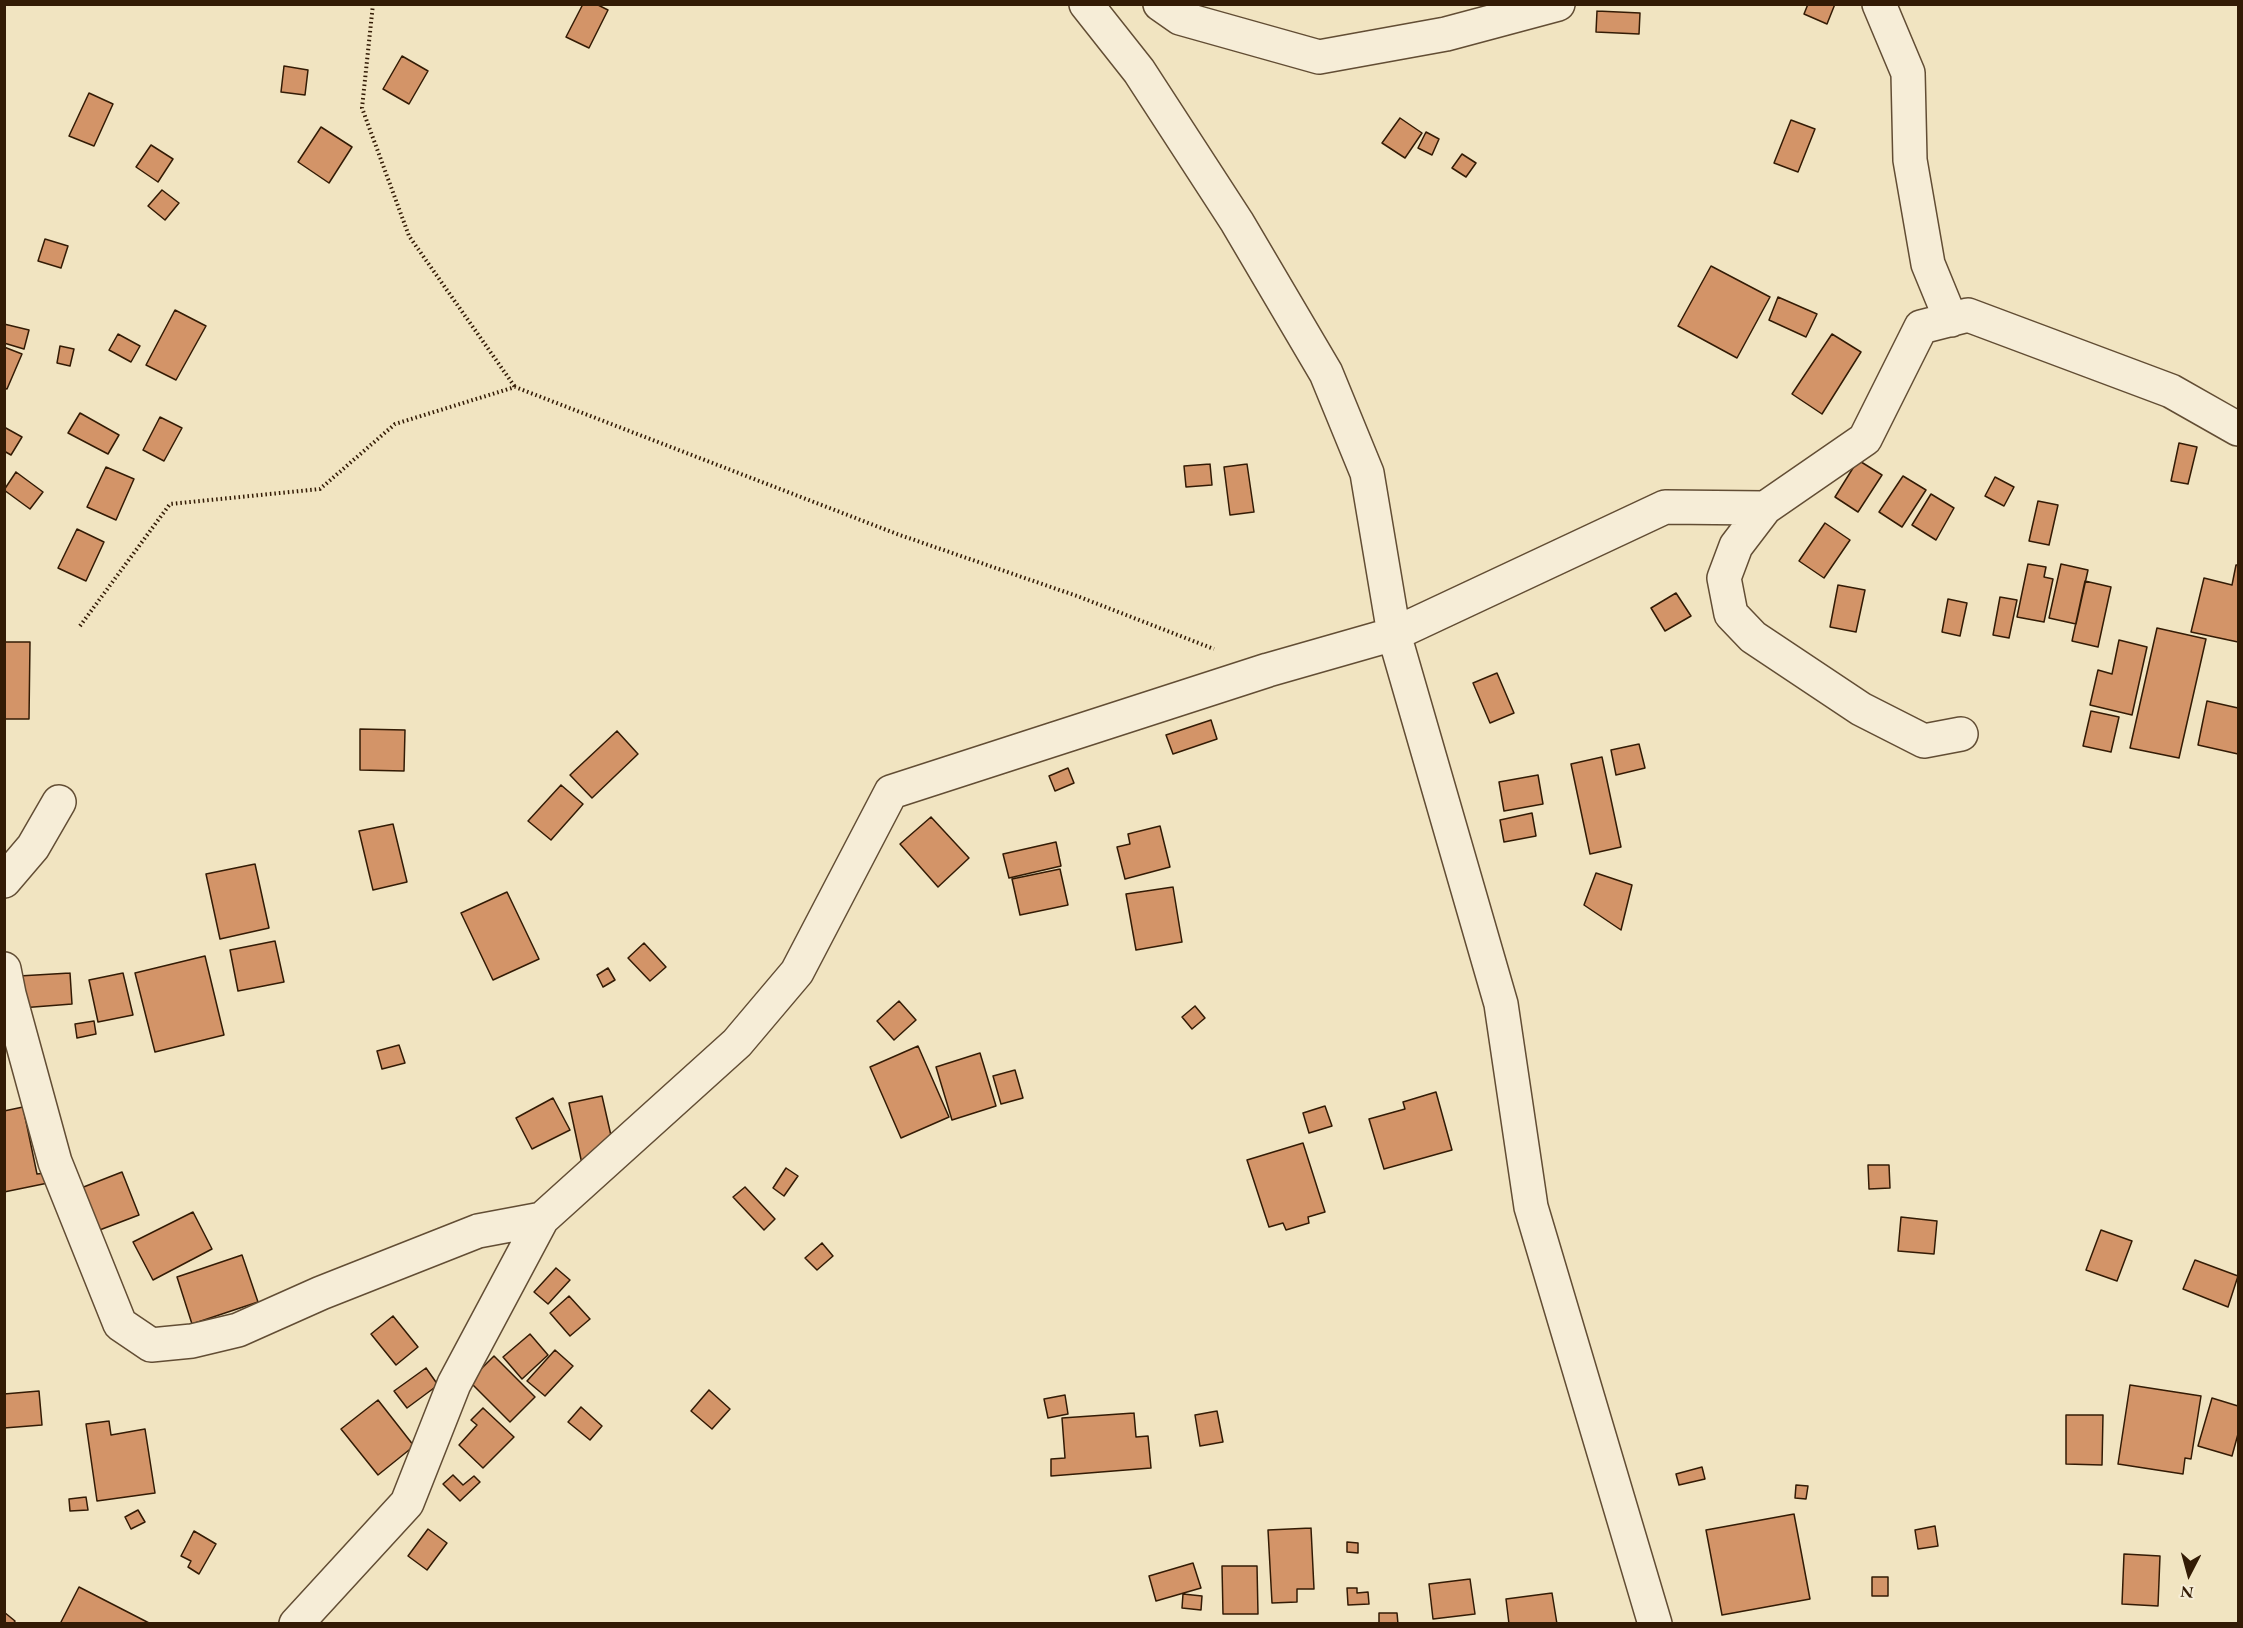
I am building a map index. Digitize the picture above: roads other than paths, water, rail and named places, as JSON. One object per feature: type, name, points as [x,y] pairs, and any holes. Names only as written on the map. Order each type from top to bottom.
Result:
[{"type":"street","points":[[1086,4],[1145,81],[1237,222],[1326,373],[1366,473],[1394,634],[1501,1004],[1531,1208],[1655,1623]]},
{"type":"street","points":[[1160,4],[1180,18],[1319,57],[1446,34],[1558,4]]},
{"type":"street","points":[[1879,4],[1908,73],[1910,160],[1928,264],[1951,320]]},
{"type":"street","points":[[1961,734],[1924,741],[1861,709],[1754,638],[1731,614],[1724,578],[1736,546],[1765,508],[1864,439],[1921,327],[1968,315],[2171,391],[2238,429]]},
{"type":"street","points":[[296,1623],[406,1503],[454,1384],[542,1219],[736,1043],[797,972],[891,792],[1268,670],[1394,634],[1665,507],[1765,508]]},
{"type":"street","points":[[4,881],[33,848],[59,802]]},
{"type":"street","points":[[4,969],[55,1162],[120,1324],[151,1345],[192,1341],[238,1330],[321,1293],[478,1232],[542,1219]]}]
